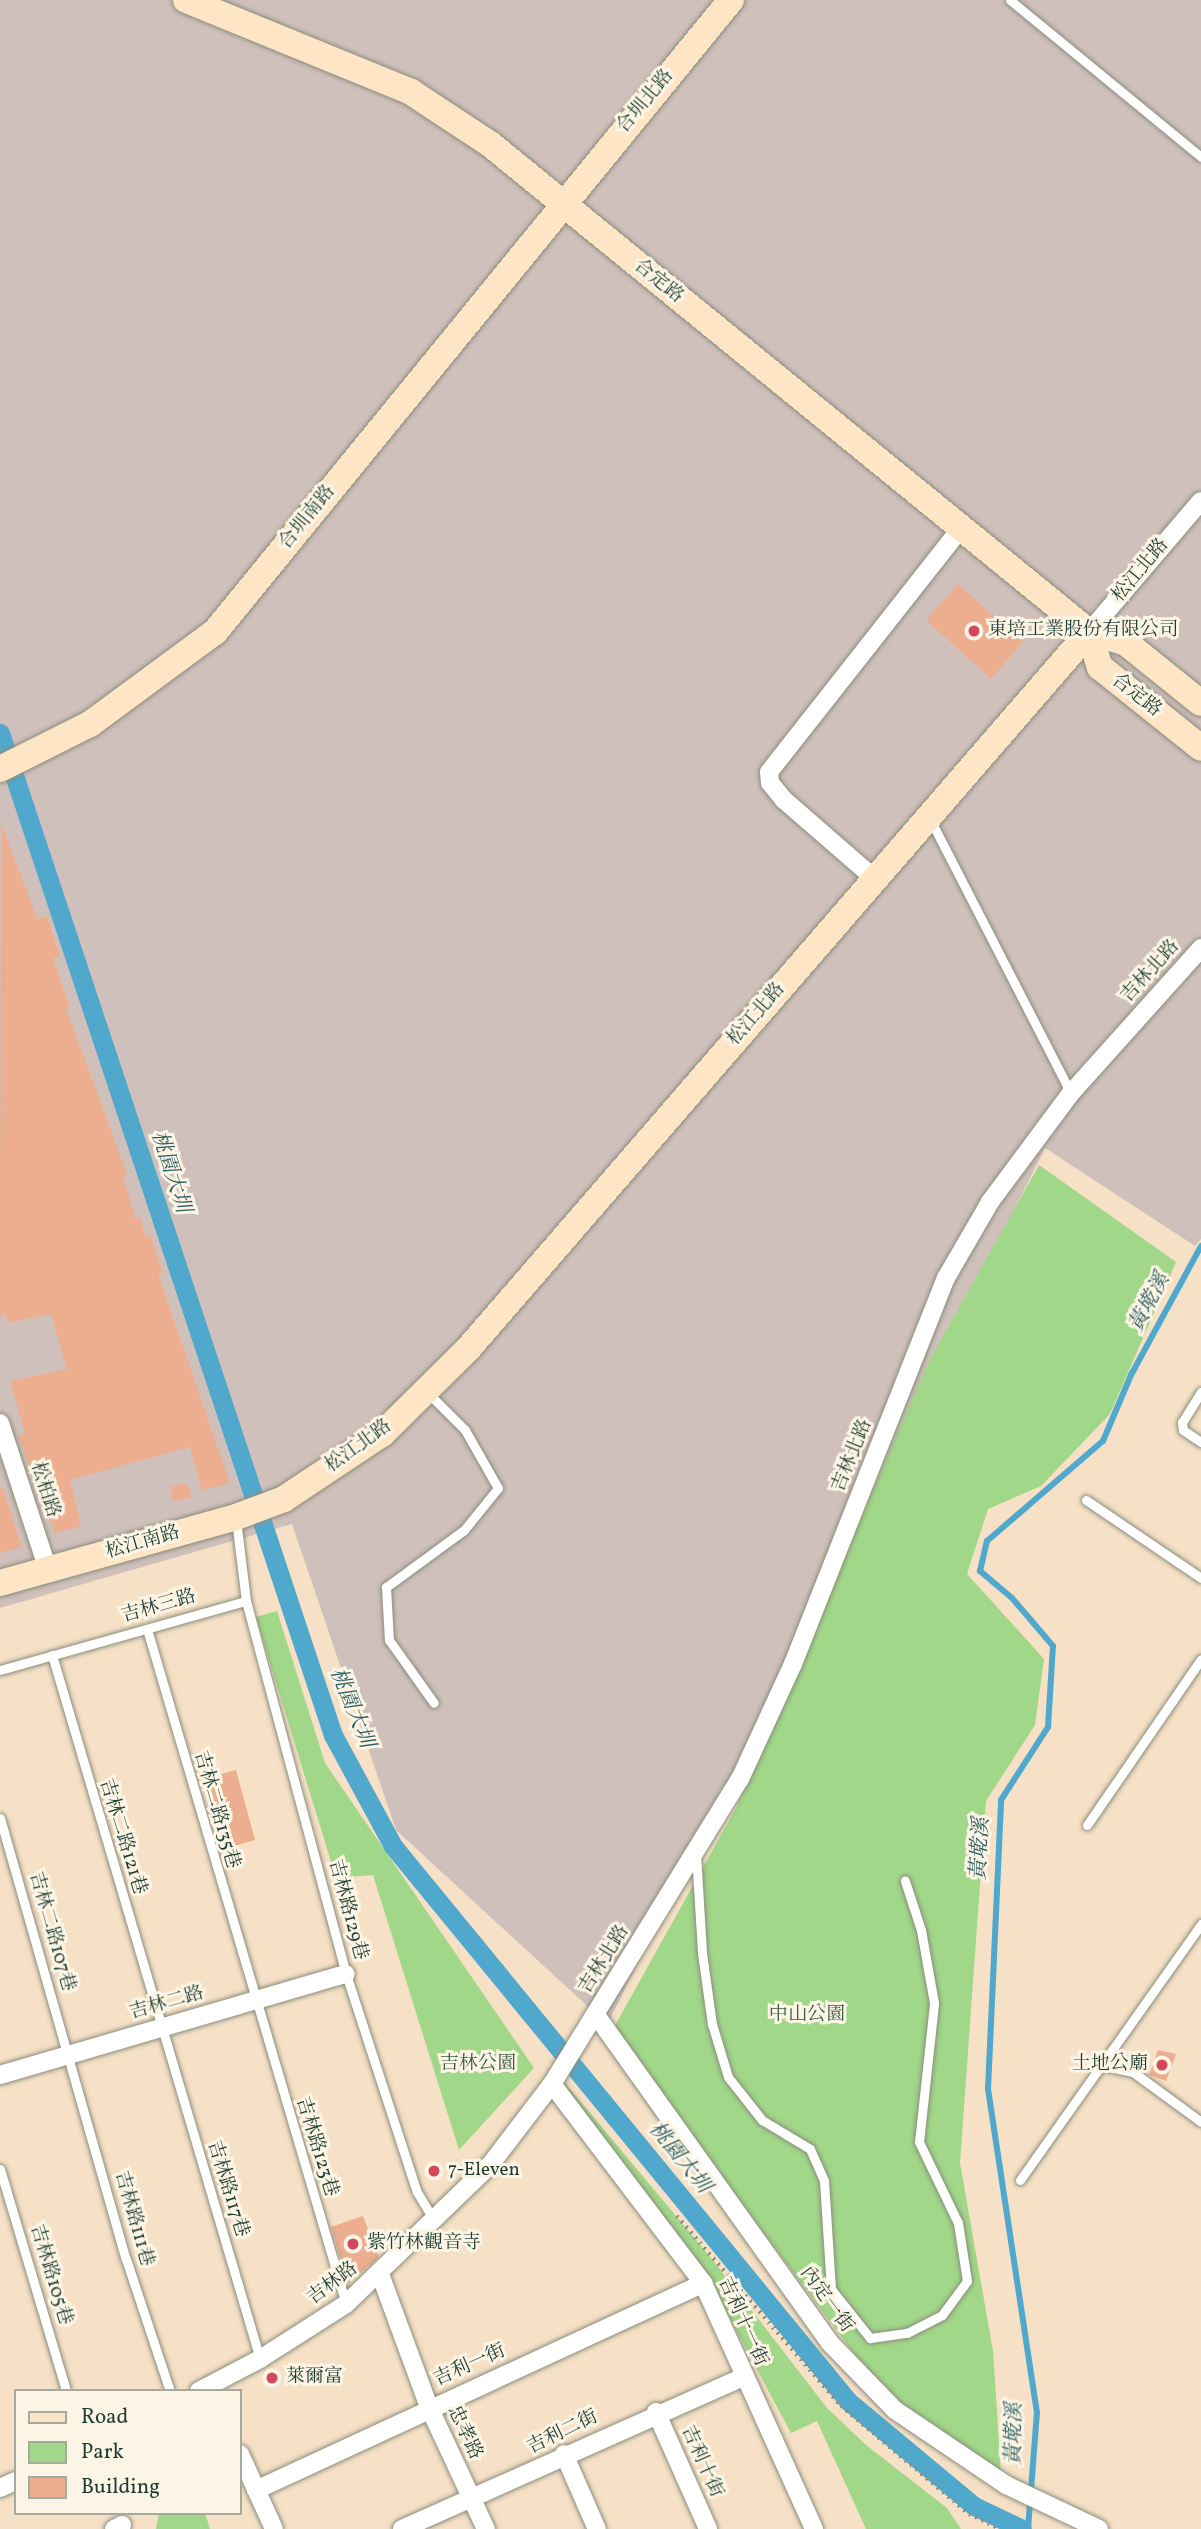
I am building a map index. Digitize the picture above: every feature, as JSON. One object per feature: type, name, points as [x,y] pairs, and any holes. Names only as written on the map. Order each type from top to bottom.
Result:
[{"type":"street","name":"合定路","points":[[186,0],[411,92],[490,144],[1089,632],[1125,642],[1201,703]]},
{"type":"street","name":"合圳北路","points":[[561,204],[731,0]]},
{"type":"street","name":"合圳南路","points":[[0,769],[90,724],[215,632],[561,204]]},
{"type":"street","name":"松江北路","points":[[284,1499],[382,1434],[468,1349],[1201,501]]},
{"type":"street","points":[[876,878],[784,800],[770,783],[769,772],[961,528]]},
{"type":"street","name":"合定路","points":[[1089,632],[1100,667],[1201,748]]},
{"type":"street","name":"吉林北路","points":[[596,2015],[740,1779],[793,1664],[946,1278],[990,1202],[1071,1093],[1201,948]]},
{"type":"street","name":"松柏路","points":[[0,1423],[48,1570]]},
{"type":"street","name":"松江南路","points":[[0,1583],[241,1515],[284,1499]]},
{"type":"street","name":"吉林二路","points":[[0,2075],[346,1974]]},
{"type":"street","name":"吉林路","points":[[206,2389],[260,2359],[346,2304],[435,2222],[489,2165],[557,2076],[596,2015]]},
{"type":"street","name":"內定一街","points":[[596,2015],[830,2343],[895,2410],[1006,2485],[1099,2529]]},
{"type":"street","name":"吉利十一街","points":[[557,2076],[703,2283],[814,2529]]},
{"type":"street","name":"忠孝路","points":[[380,2274],[429,2407],[486,2529]]},
{"type":"street","name":"吉利一街","points":[[256,2490],[429,2407],[703,2283]]},
{"type":"street","name":"吉利二街","points":[[402,2529],[472,2502],[564,2454],[656,2412],[744,2377]]},
{"type":"street","name":"吉利十街","points":[[656,2412],[708,2529]]},
{"type":"street","points":[[564,2454],[597,2529]]},
{"type":"street","points":[[242,2458],[274,2529]]},
{"type":"lane","points":[[1010,0],[1201,157]]},
{"type":"lane","points":[[928,815],[1071,1093]]},
{"type":"lane","points":[[425,1391],[464,1430],[498,1488],[464,1530],[386,1587],[389,1640],[434,1703]]},
{"type":"lane","points":[[1201,1392],[1182,1422],[1184,1430],[1201,1442]]},
{"type":"lane","points":[[1086,1500],[1201,1578]]},
{"type":"lane","points":[[241,1515],[246,1601]]},
{"type":"lane","name":"吉林三路","points":[[0,1670],[246,1601]]},
{"type":"lane","name":"吉林路129巷","points":[[246,1601],[346,1974],[417,2192],[435,2222]]},
{"type":"lane","name":"吉林二路135巷","points":[[147,1629],[253,2001]]},
{"type":"lane","name":"吉林二路121巷","points":[[51,1655],[160,2028]]},
{"type":"lane","points":[[1087,1825],[1201,1659]]},
{"type":"lane","name":"吉林二路107巷","points":[[0,1818],[69,2055]]},
{"type":"lane","points":[[696,1852],[702,1953],[712,2024],[729,2077],[762,2120],[810,2149],[824,2180],[831,2289],[870,2338],[907,2333],[942,2315],[967,2281],[958,2223],[919,2142],[934,2003],[921,1930],[905,1881]]},
{"type":"lane","points":[[1020,2180],[1201,1924]]},
{"type":"lane","name":"吉林路123巷","points":[[253,2001],[346,2304]]},
{"type":"lane","name":"吉林路117巷","points":[[160,2028],[260,2359]]},
{"type":"lane","name":"吉林路111巷","points":[[69,2055],[125,2259],[169,2389]]},
{"type":"lane","points":[[1100,2065],[1133,2072],[1201,2122]]},
{"type":"lane","name":"吉林路105巷","points":[[0,2169],[65,2389]]},
{"type":"path","points":[[672,2210],[841,2406],[969,2514],[1000,2529]]},
{"type":"shaded area","points":[[0,0],[1201,0],[1201,1239],[1195,1246],[1045,1148],[601,2037],[596,2014],[396,1830],[292,1524],[0,1608]]},
{"type":"green space","name":"中山公園","points":[[1039,1165],[1176,1262],[1110,1414],[1041,1486],[988,1509],[967,1574],[1044,1659],[1035,1725],[986,1801],[960,2163],[993,2351],[1001,2473],[885,2395],[612,2031],[736,1808],[928,1363]]},
{"type":"green space","name":"吉林公園","points":[[277,1611],[325,1763],[534,2068],[459,2150],[373,1875],[336,1878],[256,1617]]},
{"type":"green space","points":[[565,2083],[712,2259],[827,2408],[866,2445],[947,2508],[961,2529],[866,2529],[817,2421],[791,2433],[704,2270],[555,2094]]},
{"type":"green space","points":[[159,2515],[206,2515],[210,2529],[156,2529]]},
{"type":"building","name":"東培工業股份有限公司","points":[[958,584],[1023,642],[991,679],[926,620]]},
{"type":"building","points":[[1,823],[38,920],[47,916],[60,956],[53,958],[70,1008],[66,1008],[127,1174],[123,1175],[135,1218],[140,1216],[145,1236],[150,1234],[163,1273],[158,1274],[230,1483],[202,1490],[190,1447],[70,1480],[81,1526],[55,1533],[18,1436],[25,1433],[10,1381],[67,1369],[51,1314],[8,1323],[6,1315],[0,1316]]},
{"type":"building","points":[[187,1483],[191,1497],[173,1502],[171,1487]]},
{"type":"building","points":[[3,1488],[22,1547],[0,1553],[0,1489]]},
{"type":"building","points":[[236,1770],[255,1840],[223,1849],[203,1779]]},
{"type":"building","name":"土地公廟","points":[[1158,2050],[1176,2054],[1166,2081],[1149,2075]]},
{"type":"building","name":"紫竹林觀音寺","points":[[363,2216],[379,2257],[348,2284],[331,2227]]},
{"type":"waterway","name":"桃園大圳","points":[[0,733],[333,1735],[393,1846],[848,2401],[974,2506],[1022,2529]]},
{"type":"waterway","name":"黃墘溪","points":[[1028,2529],[1037,2413],[988,2089],[1001,1800],[1048,1727],[1053,1646],[1012,1598],[980,1571],[987,1541],[1103,1441],[1131,1375],[1201,1246]]},
{"type":"place","name":"東培工業股份有限公司","points":[[974,631]]},
{"type":"place","name":"土地公廟","points":[[1162,2065]]},
{"type":"place","name":"7-Eleven","points":[[434,2171]]},
{"type":"place","name":"紫竹林觀音寺","points":[[353,2244]]},
{"type":"place","name":"萊爾富","points":[[272,2378]]}]
